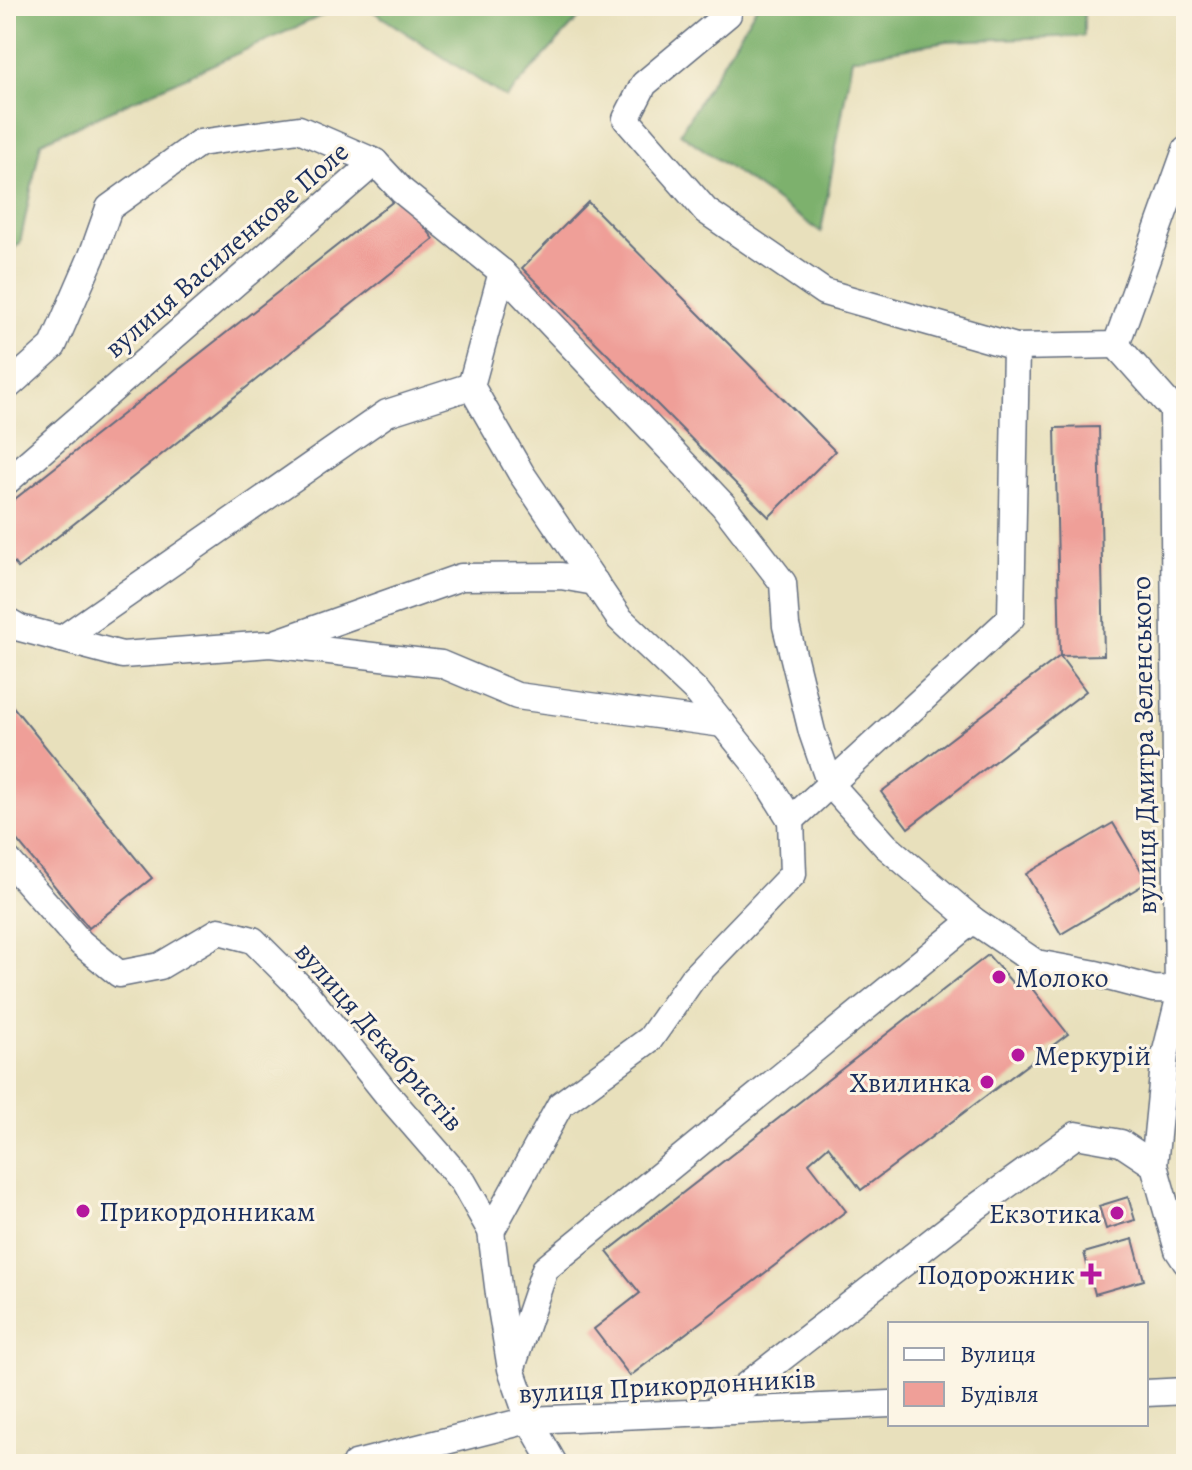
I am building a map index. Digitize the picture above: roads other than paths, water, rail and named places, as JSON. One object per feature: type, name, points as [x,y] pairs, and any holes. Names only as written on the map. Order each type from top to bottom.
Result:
[{"type":"street","points":[[728,14],[644,84],[626,119],[706,211],[824,292],[1016,347],[1116,345],[1186,150]]},
{"type":"street","points":[[6,388],[53,346],[109,208],[199,143],[299,129],[375,162]]},
{"type":"street","name":"вулиця Василенкове Поле","points":[[6,482],[375,162],[402,191],[502,272],[723,505],[783,583],[786,626],[812,732],[830,784]]},
{"type":"street","points":[[491,1231],[560,1105],[650,1039],[692,979],[793,874],[791,820],[757,766],[698,693],[619,618],[521,473],[471,386],[502,272]]},
{"type":"street","name":"вулиця Дмитра Зеленського","points":[[1116,345],[1173,409],[1179,430],[1182,990],[1165,1055],[1154,1165],[1178,1250],[1186,1262]]},
{"type":"street","points":[[791,820],[1011,618],[1016,347]]},
{"type":"street","points":[[62,639],[387,413],[471,386]]},
{"type":"street","points":[[270,644],[461,577],[561,576],[595,582]]},
{"type":"street","points":[[6,620],[20,628],[122,655],[270,644],[441,664],[517,696],[723,724]]},
{"type":"street","points":[[830,784],[886,846],[973,920],[1036,963],[1153,989],[1182,990]]},
{"type":"street","name":"вулиця Декабристів","points":[[6,858],[81,943],[119,974],[160,966],[219,931],[253,940],[306,993],[463,1182],[491,1231],[511,1369],[529,1420],[554,1464]]},
{"type":"street","points":[[511,1369],[545,1269],[973,920]]},
{"type":"street","points":[[712,1412],[975,1208],[1076,1135],[1121,1143],[1154,1165]]},
{"type":"street","points":[[1148,1393],[1186,1391]]},
{"type":"street","name":"вулиця Прикордонників","points":[[355,1464],[529,1420],[888,1404]]},
{"type":"place","name":"Молоко","points":[[999,977]]},
{"type":"place","name":"Меркурій","points":[[1018,1055]]},
{"type":"place","name":"Хвилинка","points":[[987,1082]]},
{"type":"place","name":"Прикордонникам","points":[[83,1211]]},
{"type":"place","name":"Екзотика","points":[[1117,1213]]},
{"type":"place","name":"Подорожник","points":[[1091,1274]]}]
